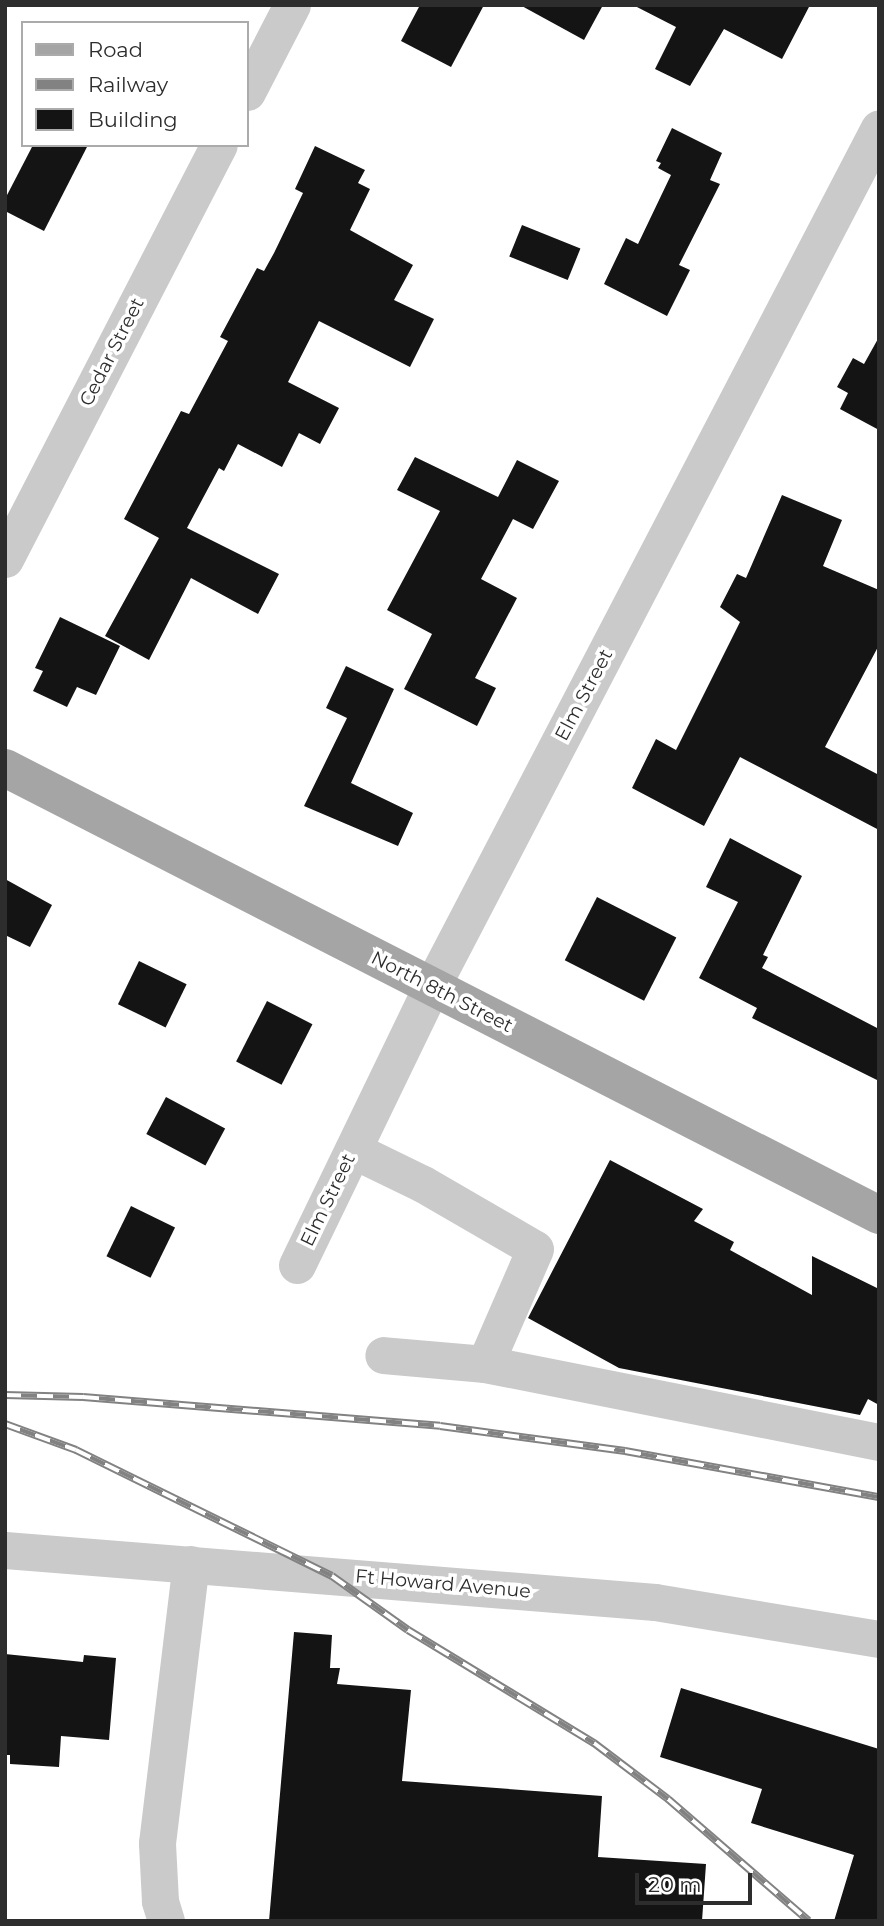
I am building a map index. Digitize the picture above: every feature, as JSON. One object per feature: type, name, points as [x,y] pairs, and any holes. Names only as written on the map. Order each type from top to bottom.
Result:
[{"type":"main road","name":"North 8th Street","points":[[5,768],[879,1215]]},
{"type":"street","points":[[248,90],[292,5]]},
{"type":"street","name":"Elm Street","points":[[297,1265],[432,986],[879,128]]},
{"type":"street","name":"Cedar Street","points":[[5,559],[218,147]]},
{"type":"street","points":[[353,1150],[423,1184],[535,1249],[485,1364]]},
{"type":"street","points":[[383,1355],[485,1364],[879,1442]]},
{"type":"street","name":"Ft Howard Avenue","points":[[5,1550],[655,1602],[879,1639]]},
{"type":"street","points":[[166,1921],[159,1901],[157,1843],[191,1564]]},
{"type":"building","points":[[420,5],[484,5],[451,67],[401,41]]},
{"type":"building","points":[[520,5],[603,5],[584,40]]},
{"type":"building","points":[[633,5],[810,5],[782,59],[724,29],[690,86],[655,69],[676,27]]},
{"type":"building","points":[[672,128],[722,153],[710,180],[720,184],[679,265],[690,270],[667,316],[604,284],[626,238],[638,244],[671,175],[658,168],[661,163],[656,161]]},
{"type":"building","points":[[315,146],[365,170],[358,183],[370,189],[350,230],[413,265],[394,300],[434,319],[410,367],[319,321],[288,382],[339,408],[320,444],[299,433],[282,467],[238,444],[224,471],[219,468],[187,528],[279,574],[258,614],[191,578],[149,660],[105,636],[159,538],[124,519],[181,411],[189,414],[228,341],[220,337],[257,268],[264,271],[274,253],[303,193],[295,189]]},
{"type":"building","points":[[32,147],[87,147],[44,231],[5,211],[5,199]]},
{"type":"building","points":[[522,225],[580,249],[568,280],[509,257]]},
{"type":"building","points":[[879,337],[879,430],[840,409],[848,393],[837,387],[853,358],[864,364]]},
{"type":"building","points":[[415,457],[498,497],[517,460],[559,481],[533,529],[513,519],[481,579],[517,598],[475,678],[496,688],[477,726],[404,689],[432,634],[387,610],[440,511],[397,490]]},
{"type":"building","points":[[782,495],[842,520],[823,566],[879,590],[879,645],[825,747],[879,775],[879,830],[740,757],[704,826],[632,788],[656,739],[676,750],[740,622],[720,607],[737,574],[746,578]]},
{"type":"building","points":[[60,617],[120,646],[96,695],[77,687],[67,707],[33,691],[43,671],[35,668]]},
{"type":"building","points":[[346,666],[394,689],[351,783],[413,813],[398,846],[304,806],[347,718],[326,708]]},
{"type":"building","points":[[730,838],[802,876],[763,955],[768,957],[762,968],[879,1029],[879,1081],[752,1018],[757,1008],[699,978],[738,902],[706,887]]},
{"type":"building","points":[[5,879],[52,905],[30,947],[5,935]]},
{"type":"building","points":[[597,897],[676,937],[644,1001],[565,960]]},
{"type":"building","points":[[139,961],[187,984],[166,1027],[118,1004]]},
{"type":"building","points":[[267,1001],[312,1024],[282,1085],[236,1062]]},
{"type":"building","points":[[166,1097],[225,1128],[205,1166],[146,1134]]},
{"type":"building","points":[[610,1160],[703,1209],[694,1221],[734,1242],[730,1250],[812,1295],[812,1256],[879,1289],[879,1405],[868,1399],[860,1415],[619,1368],[528,1318]]},
{"type":"building","points":[[131,1206],[175,1227],[150,1278],[106,1256]]},
{"type":"building","points":[[294,1632],[332,1635],[330,1668],[340,1668],[337,1684],[411,1690],[402,1781],[602,1796],[598,1857],[706,1864],[702,1921],[269,1921]]},
{"type":"building","points":[[5,1654],[83,1662],[84,1655],[116,1658],[109,1740],[61,1736],[59,1767],[10,1764],[10,1755],[5,1755]]},
{"type":"building","points":[[681,1688],[879,1749],[879,1921],[834,1921],[854,1855],[751,1823],[762,1789],[660,1757]]},
{"type":"railway","points":[[5,1395],[83,1397],[440,1426],[625,1451],[879,1497]]},
{"type":"railway","points":[[5,1424],[76,1450],[332,1576],[408,1630],[594,1743],[668,1799],[809,1921]]}]
